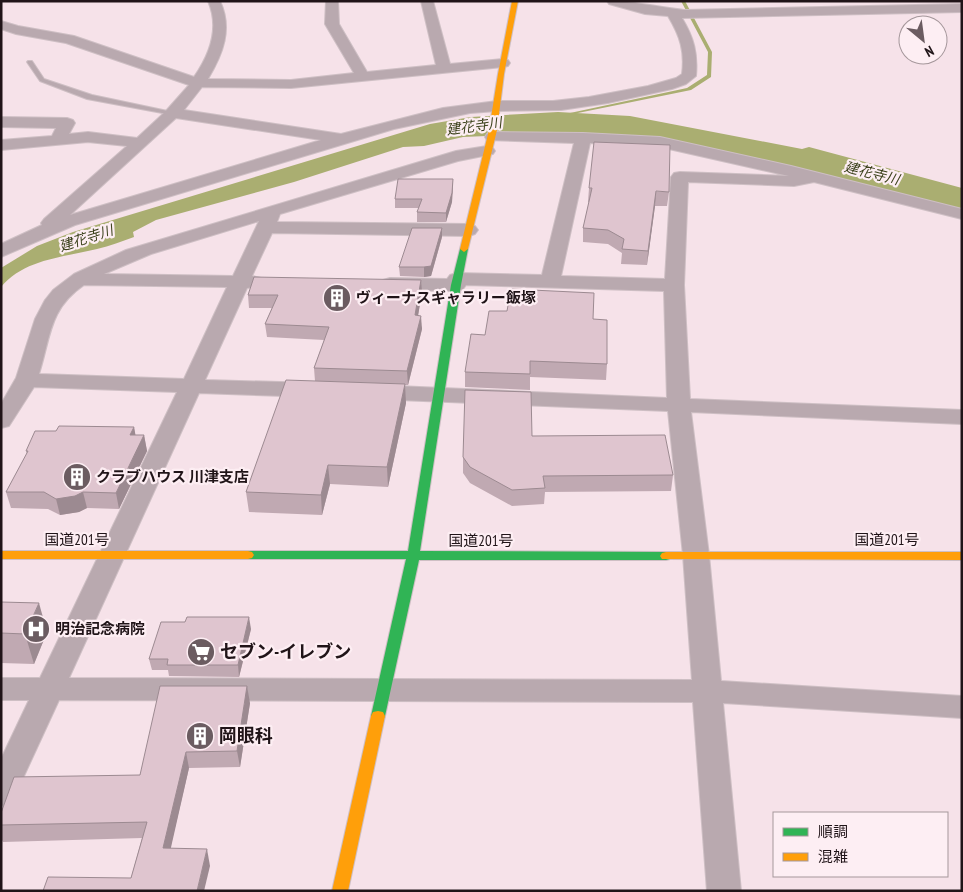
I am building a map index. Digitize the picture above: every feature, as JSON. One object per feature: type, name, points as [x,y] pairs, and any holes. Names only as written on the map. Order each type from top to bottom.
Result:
[{"type":"main road","points":[[340,891],[413,557],[457,282],[490,144],[503,63],[514,18],[515,1]]},
{"type":"main road","name":"国道201号","points":[[1,555],[413,557],[962,556]]},
{"type":"street","points":[[39,233],[173,113],[198,83],[210,65],[217,48],[221,28],[219,9],[214,1]]},
{"type":"street","points":[[332,1],[332,24],[363,77]]},
{"type":"street","points":[[426,1],[444,68]]},
{"type":"street","points":[[613,1],[645,10],[673,13],[704,13],[811,6],[962,8]]},
{"type":"street","points":[[695,1],[704,13]]},
{"type":"street","points":[[1,251],[39,233],[69,222],[343,138],[452,112],[560,105],[618,96],[680,83],[689,76],[691,52],[689,42],[673,13]]},
{"type":"street","points":[[1,25],[16,30],[69,39],[198,83],[291,84],[503,63]]},
{"type":"street","points":[[173,113],[343,138]]},
{"type":"street","points":[[1,122],[67,123],[57,140]]},
{"type":"street","points":[[1,145],[88,137],[141,143]]},
{"type":"street","points":[[550,282],[583,138]]},
{"type":"street","points":[[1,421],[26,380],[52,304],[81,279],[114,260],[269,219],[490,144],[583,138],[660,142],[962,214]]},
{"type":"street","points":[[683,147],[674,285],[679,405],[696,555],[724,891]]},
{"type":"street","points":[[680,177],[794,181],[813,177]]},
{"type":"street","points":[[269,219],[469,230]]},
{"type":"street","points":[[1,793],[269,219]]},
{"type":"street","points":[[81,279],[269,282]]},
{"type":"street","points":[[368,284],[550,282],[674,285]]},
{"type":"street","points":[[26,380],[439,394],[962,417]]},
{"type":"street","points":[[1,689],[707,691],[962,707]]},
{"type":"lane","points":[[30,62],[42,80],[50,83],[90,97],[173,113]]},
{"type":"water","name":"建花寺川","points":[[558,112],[630,116],[802,149],[809,147],[962,188],[962,210],[684,145],[511,135],[463,137],[424,146],[403,147],[294,182],[156,220],[133,232],[134,237],[102,248],[46,260],[21,270],[1,287],[1,268],[37,246],[73,232],[430,124],[471,117]]},
{"type":"building","points":[[594,142],[670,145],[669,192],[656,191],[648,251],[622,249],[624,239],[608,230],[583,228],[592,188],[589,188]]},
{"type":"building","points":[[398,179],[453,179],[452,193],[446,213],[417,212],[422,199],[395,199]]},
{"type":"building","points":[[412,228],[442,228],[431,266],[399,267]]},
{"type":"building","points":[[254,277],[421,280],[415,315],[421,316],[407,371],[314,368],[329,327],[265,324],[278,295],[248,295]]},
{"type":"building","points":[[511,289],[594,293],[593,319],[607,320],[607,364],[530,361],[530,374],[465,372],[471,334],[485,335],[489,311],[507,311]]},
{"type":"building","points":[[286,380],[405,384],[387,467],[328,465],[321,495],[246,492]]},
{"type":"building","points":[[465,390],[531,392],[532,436],[665,435],[673,475],[543,476],[545,488],[512,490],[470,467],[463,457]]},
{"type":"building","name":"クラブハウス 川津支店","points":[[59,426],[134,427],[130,435],[144,435],[116,493],[83,492],[75,496],[56,499],[44,492],[6,492],[28,451],[26,451],[35,431],[56,431]]},
{"type":"building","points":[[1,602],[39,603],[25,634],[1,633]]},
{"type":"building","name":"セブン-イレブン","points":[[187,617],[249,617],[238,665],[167,665],[168,659],[149,659],[161,622],[185,622]]},
{"type":"building","points":[[160,686],[247,686],[237,751],[186,752],[163,848],[207,849],[197,891],[43,891],[48,877],[131,878],[147,822],[1,825],[1,813],[14,777],[140,775]]},
{"type":"waterway","points":[[570,114],[689,89],[709,76],[710,52],[683,1]]},
{"type":"traffic: fast","points":[[378,716],[413,557],[456,285],[464,249]]},
{"type":"traffic: fast","points":[[248,555],[666,556]]},
{"type":"traffic: slow","points":[[464,249],[493,130],[501,74],[515,1]]},
{"type":"traffic: slow","points":[[1,555],[248,555]]},
{"type":"traffic: slow","points":[[666,556],[962,556]]},
{"type":"traffic: slow","points":[[340,891],[378,716]]},
{"type":"place","name":"ヴィーナスギャラリー飯塚","points":[[337,298]]},
{"type":"place","name":"クラブハウス 川津支店","points":[[77,477]]},
{"type":"place","name":"明治記念病院","points":[[36,629]]},
{"type":"place","name":"セブン-イレブン","points":[[201,652]]},
{"type":"place","name":"岡眼科","points":[[200,736]]}]
